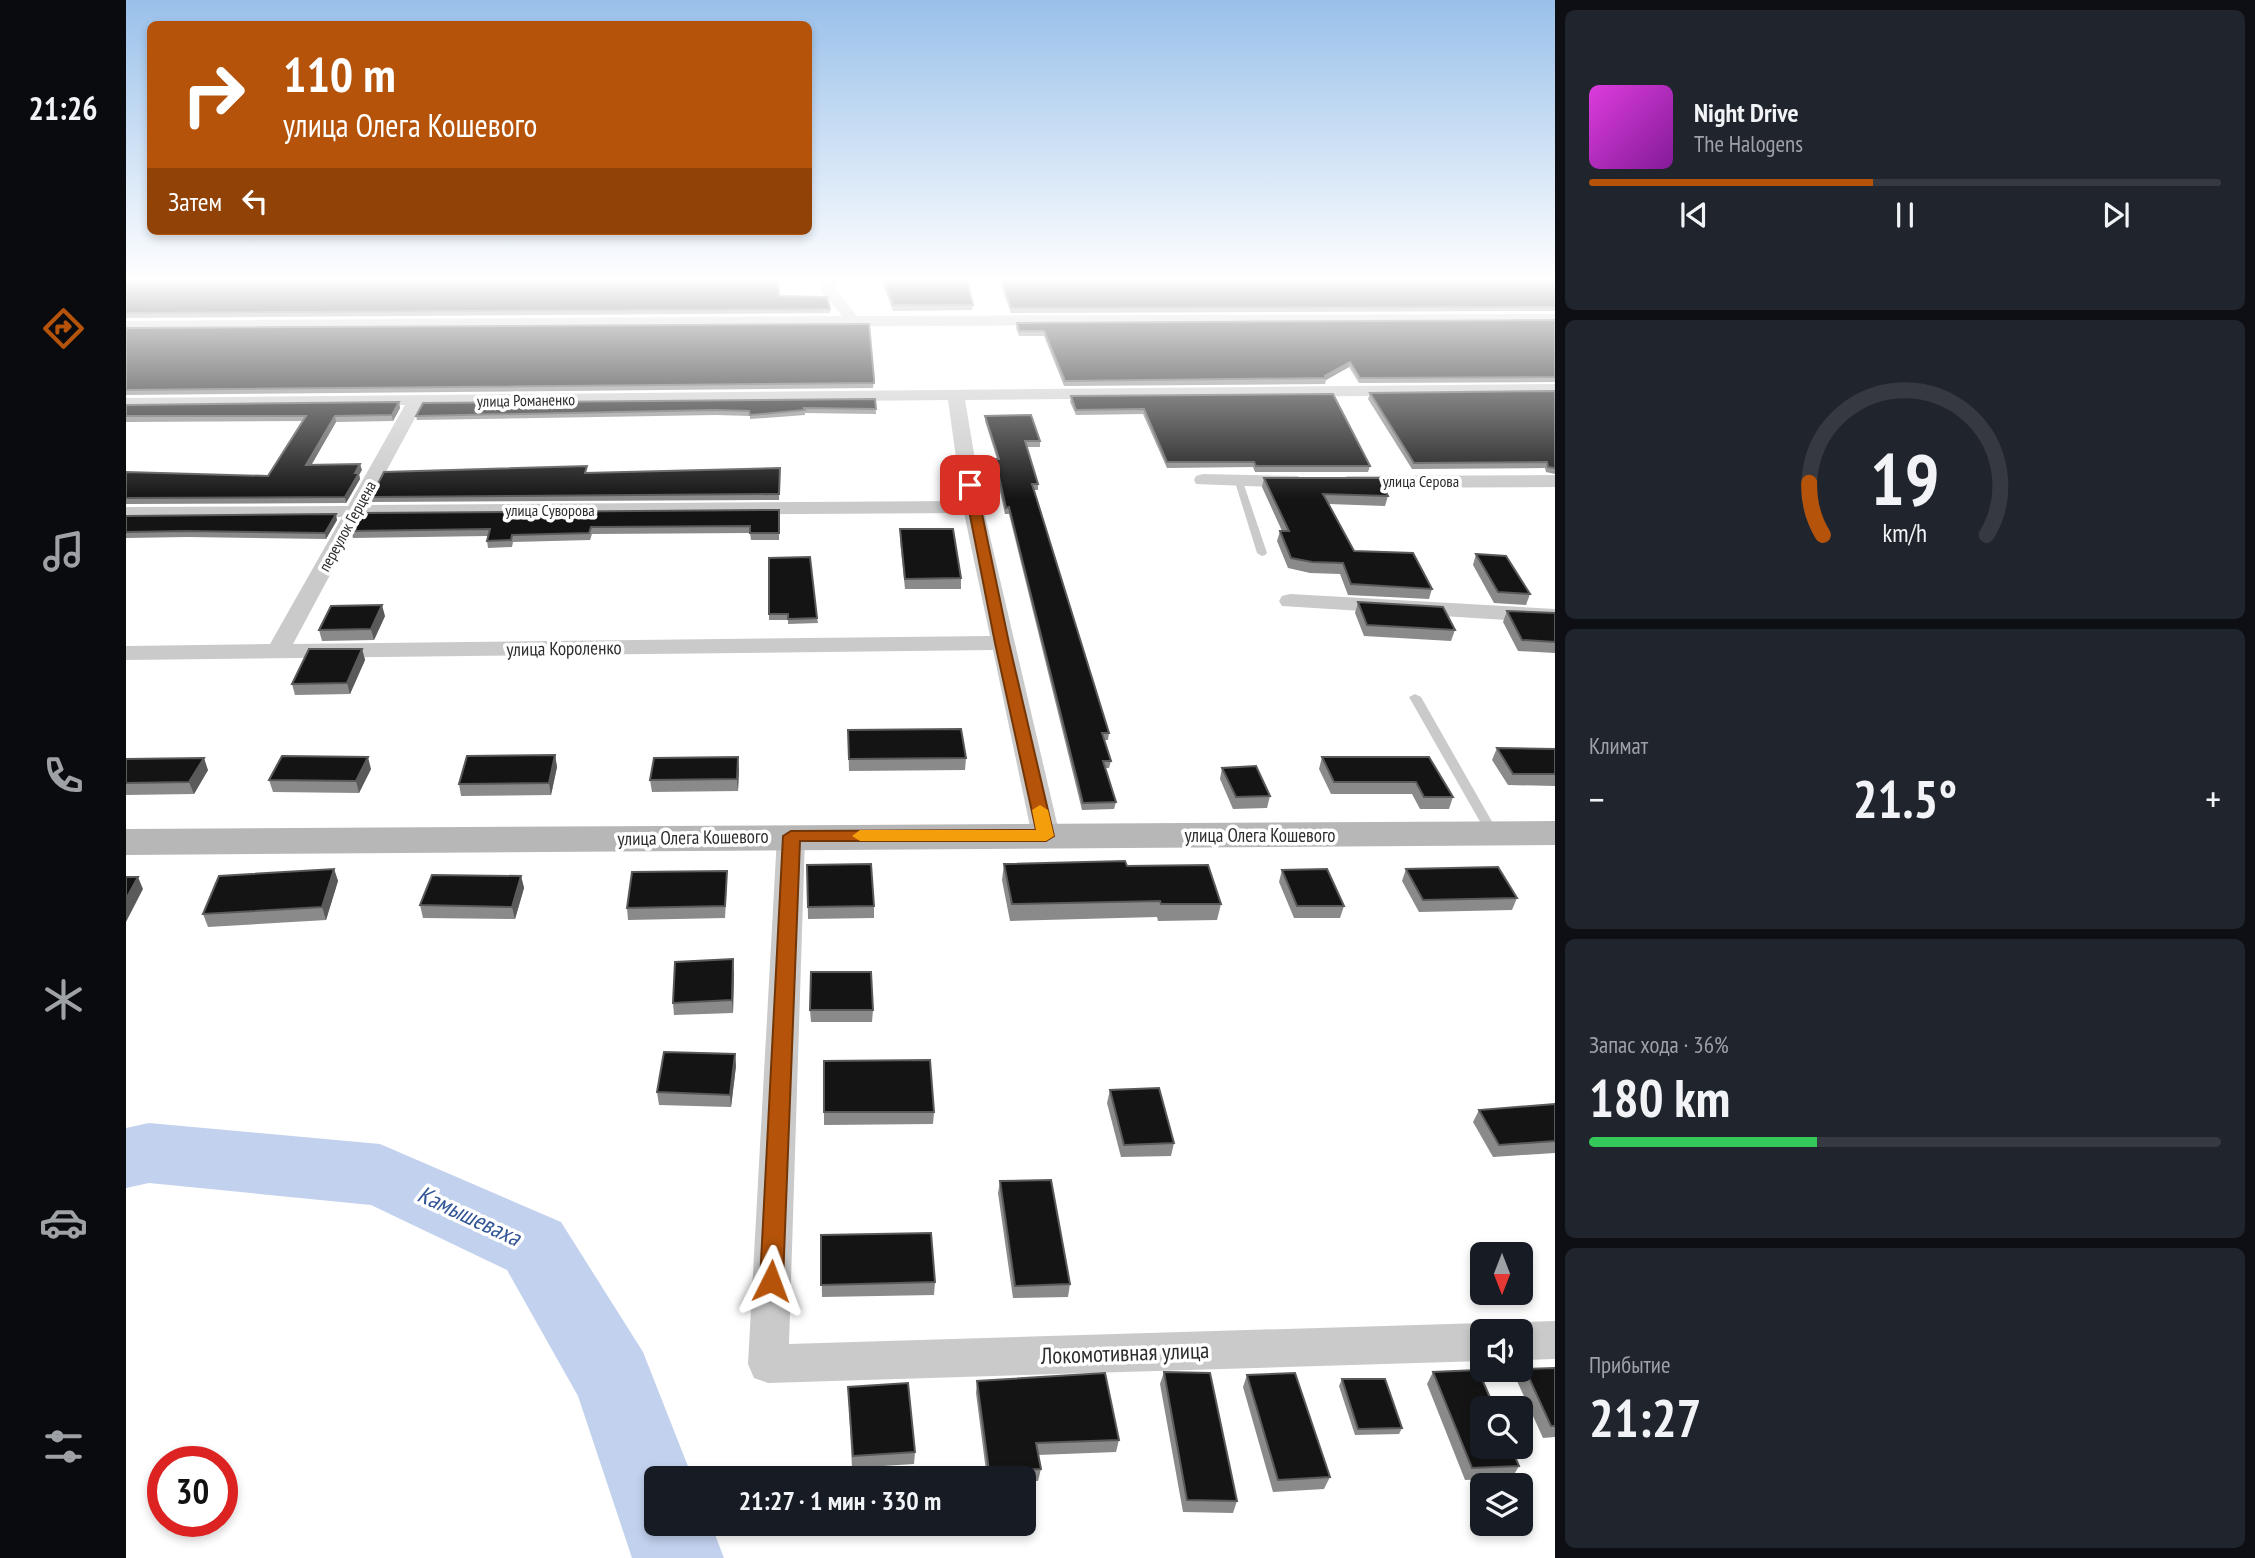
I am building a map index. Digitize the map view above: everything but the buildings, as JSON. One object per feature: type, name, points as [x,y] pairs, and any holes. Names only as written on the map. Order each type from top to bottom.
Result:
[{"type":"street","name":"улица Романенко","points":[[126,403],[1555,389]]},
{"type":"street","points":[[956,395],[973,507],[1046,836]]},
{"type":"street","name":"переулок Герцена","points":[[278,651],[415,402]]},
{"type":"street","name":"улица Серова","points":[[1203,480],[1555,481]]},
{"type":"street","name":"улица Суворова","points":[[126,513],[973,507]]},
{"type":"street","points":[[1290,601],[1555,616]]},
{"type":"street","name":"улица Короленко","points":[[126,653],[1002,643]]},
{"type":"street","name":"улица Олега Кошевого","points":[[126,842],[1555,833]]},
{"type":"street","name":"Локомотивная улица","points":[[791,836],[768,1364],[1470,1342]]},
{"type":"street","points":[[1533,1341],[1555,1340]]},
{"type":"lane","points":[[1239,482],[1262,553]]},
{"type":"lane","points":[[1415,697],[1493,834]]},
{"type":"waterway","name":"Камышеваха","points":[[126,1158],[149,1153],[380,1175],[534,1246],[614,1380],[645,1466]]},
{"type":"waterway","name":"Камышеваха","points":[[670,1536],[678,1558]]},
{"type":"slow traffic","points":[[860,836],[1046,836],[1040,810]]},
{"type":"route","points":[[771,1281],[791,836],[1046,836],[1002,643],[970,485]]}]
